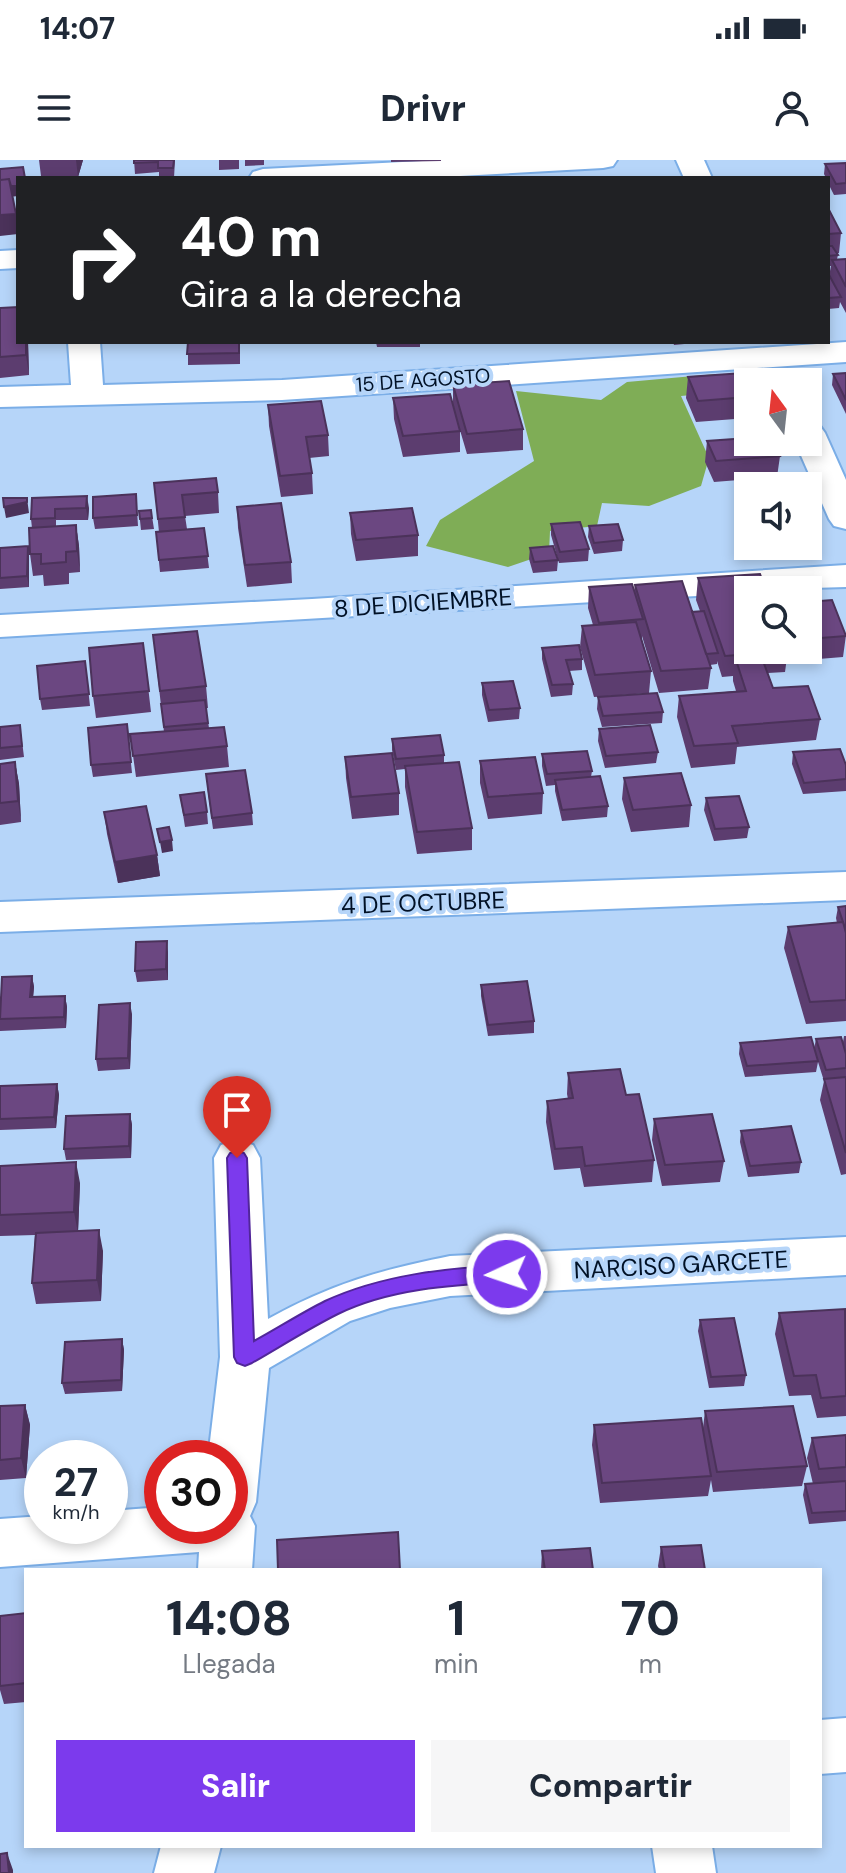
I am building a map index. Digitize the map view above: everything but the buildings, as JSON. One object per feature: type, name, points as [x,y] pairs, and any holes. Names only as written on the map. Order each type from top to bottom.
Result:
[{"type":"street","points":[[301,176],[603,160]]},
{"type":"street","points":[[84,344],[88,395]]},
{"type":"street","name":"15 DE AGOSTO","points":[[0,397],[282,390],[776,360],[846,352]]},
{"type":"street","points":[[818,456],[846,519]]},
{"type":"street","name":"8 DE DICIEMBRE","points":[[0,626],[312,610],[846,576]]},
{"type":"street","name":"4 DE OCTUBRE","points":[[0,917],[846,886]]},
{"type":"street","points":[[236,1440],[245,1357],[237,1158]]},
{"type":"street","name":"NARCISO GARCETE","points":[[245,1357],[333,1307],[390,1288],[450,1276],[846,1256]]},
{"type":"street","points":[[0,1543],[144,1532]]},
{"type":"street","points":[[225,1568],[227,1544]]},
{"type":"street","points":[[822,1747],[846,1745]]},
{"type":"street","points":[[184,1873],[190,1848]]},
{"type":"street","points":[[682,1848],[686,1873]]},
{"type":"green space","points":[[716,374],[722,392],[681,396],[709,458],[701,486],[649,506],[602,503],[597,526],[550,531],[549,553],[508,567],[426,546],[440,520],[534,461],[516,391],[601,400],[627,382]]},
{"type":"route","points":[[237,1158],[245,1357],[333,1307],[390,1288],[450,1276],[507,1274]]}]
